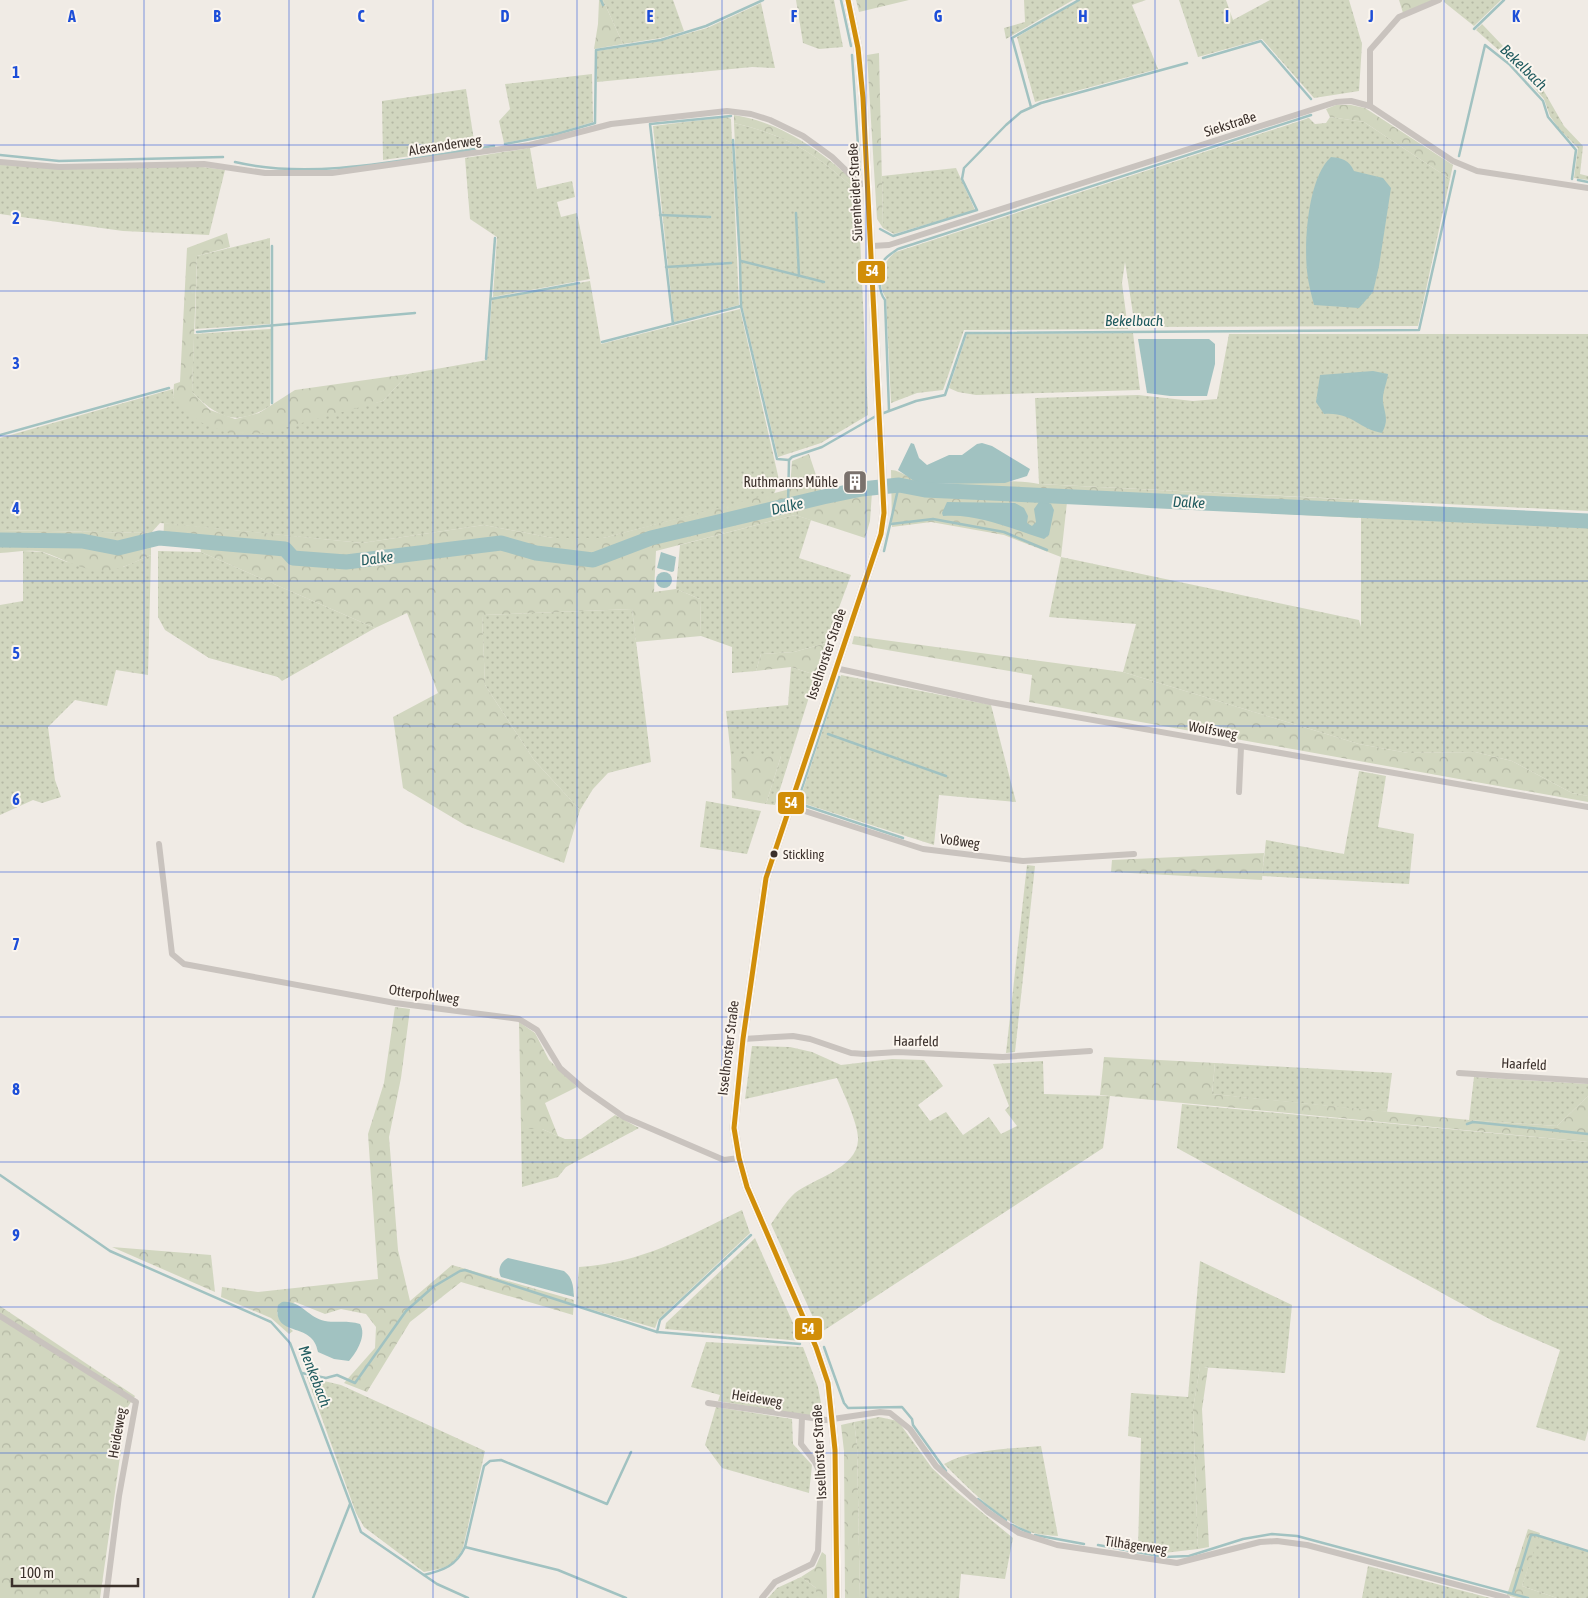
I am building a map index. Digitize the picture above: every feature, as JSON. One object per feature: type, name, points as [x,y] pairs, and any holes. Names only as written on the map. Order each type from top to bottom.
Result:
[{"type":"street","name":"Sürenheider Straße","points":[[848,0],[858,48],[872,246],[885,504]]},
{"type":"street","points":[[1370,106],[1370,50],[1399,17],[1439,0]]},
{"type":"street","name":"Siekstraße","points":[[872,246],[889,245],[1336,102],[1351,101],[1370,106],[1453,161],[1477,171],[1588,188]]},
{"type":"street","name":"Alexanderweg","points":[[0,162],[59,167],[204,164],[265,173],[332,173],[530,145],[611,124],[727,111],[751,114],[770,120],[802,136],[832,156],[858,182],[868,186]]},
{"type":"street","name":"Isselhorster Straße","points":[[837,1598],[833,1418],[828,1384],[816,1348],[755,1207],[739,1158],[734,1128],[743,1039],[761,901],[766,878],[881,534],[885,504]]},
{"type":"street","name":"Wolfsweg","points":[[836,668],[990,702],[1588,807]]},
{"type":"street","points":[[1239,792],[1241,747]]},
{"type":"street","name":"Voßweg","points":[[789,806],[923,849],[1023,861],[1134,854]]},
{"type":"street","name":"Otterpohlweg","points":[[158,844],[172,954],[184,964],[395,1003],[519,1019],[537,1030],[560,1068],[584,1089],[624,1117],[724,1160],[739,1158]]},
{"type":"street","name":"Haarfeld","points":[[743,1039],[793,1036],[865,1054],[898,1052],[1003,1057],[1090,1051]]},
{"type":"street","name":"Haarfeld","points":[[1459,1073],[1588,1081]]},
{"type":"street","name":"Heideweg","points":[[0,1316],[136,1402],[120,1496],[106,1598]]},
{"type":"street","name":"Heideweg","points":[[708,1403],[802,1417],[833,1418]]},
{"type":"street","name":"Tilhägerweg","points":[[833,1418],[880,1412],[890,1413],[910,1429],[936,1466],[988,1512],[1018,1533],[1057,1546],[1177,1563],[1241,1546],[1277,1541],[1307,1544],[1507,1598]]},
{"type":"street","points":[[762,1598],[775,1582],[812,1564],[818,1551],[820,1475],[815,1462],[801,1444],[802,1417]]},
{"type":"green space","points":[[599,0],[603,0],[623,44],[594,49]]},
{"type":"green space","points":[[603,0],[673,0],[684,31],[661,38],[623,44]]},
{"type":"green space","points":[[796,0],[834,0],[843,47],[819,49],[803,43]]},
{"type":"green space","points":[[856,0],[909,0],[859,12]]},
{"type":"green space","points":[[1024,0],[1073,0],[1006,39],[1004,28],[1025,22]]},
{"type":"green space","points":[[1080,0],[1146,0],[1132,5],[1158,69],[1035,102],[1017,37]]},
{"type":"green space","points":[[1179,0],[1226,0],[1233,20],[1270,0],[1349,0],[1362,44],[1359,91],[1314,98],[1262,39],[1198,57]]},
{"type":"green space","points":[[1399,0],[1433,0],[1403,13]]},
{"type":"green space","points":[[1444,0],[1501,0],[1474,26],[1444,2]]},
{"type":"green space","points":[[761,3],[775,68],[752,67],[597,82],[597,51],[661,41],[707,28]]},
{"type":"green space","points":[[1482,24],[1541,86],[1564,126],[1583,146],[1580,174],[1588,176],[1588,180],[1574,178],[1578,148],[1559,129],[1550,116],[1544,99],[1511,61],[1476,30]]},
{"type":"green space","points":[[879,53],[883,228],[877,219],[867,55]]},
{"type":"green space","points":[[592,74],[593,122],[557,133],[504,143],[499,121],[510,109],[505,84]]},
{"type":"green space","points":[[466,89],[475,147],[383,160],[382,101]]},
{"type":"green space","points":[[1336,105],[1351,105],[1365,108],[1453,165],[1450,179],[1364,122],[1330,117],[1326,109]]},
{"type":"green space","points":[[734,115],[769,125],[800,140],[829,160],[857,184],[858,192],[829,167],[801,148],[771,134],[734,123]]},
{"type":"green space","points":[[727,117],[731,119],[739,305],[674,322],[653,126]]},
{"type":"green space","points":[[1330,117],[1364,122],[1450,179],[1418,326],[1135,327],[1125,262],[1122,283],[1128,329],[964,330],[943,390],[917,393],[891,403],[886,298],[881,286],[881,279],[887,261],[896,252],[1309,118],[1315,124],[1326,123]]},
{"type":"green space","points":[[734,123],[771,134],[801,148],[829,167],[858,192],[868,415],[821,443],[778,457],[742,305]]},
{"type":"green space","points":[[530,148],[537,189],[572,181],[575,197],[557,202],[561,217],[577,213],[590,279],[493,297],[497,237],[470,219],[465,158]]},
{"type":"green space","points":[[0,165],[203,167],[225,170],[209,235],[123,231],[0,214]]},
{"type":"green space","points":[[956,168],[975,210],[894,234],[883,228],[882,176]]},
{"type":"green space","points":[[227,233],[230,247],[197,256],[192,392],[210,410],[235,419],[259,413],[295,390],[408,374],[383,401],[265,433],[233,435],[200,422],[173,397],[174,384],[180,382],[187,248]]},
{"type":"green space","points":[[270,238],[270,324],[195,329],[197,256]]},
{"type":"green space","points":[[590,281],[601,344],[740,309],[779,480],[774,494],[603,538],[553,538],[484,525],[362,543],[160,523],[151,533],[0,530],[0,438],[173,389],[173,397],[233,435],[383,401],[408,374],[487,360],[492,299]]},
{"type":"green space","points":[[271,329],[270,406],[247,416],[228,417],[210,408],[192,392],[194,334]]},
{"type":"green space","points":[[1133,333],[1140,390],[976,395],[958,392],[949,388],[967,334]]},
{"type":"green space","points":[[1229,334],[1588,334],[1588,511],[1039,484],[1035,398],[1138,395],[1193,401],[1217,399]]},
{"type":"green space","points":[[809,454],[821,490],[840,495],[872,492],[870,521],[865,538],[795,515],[656,551],[654,592],[676,589],[700,599],[701,636],[636,642],[632,609],[482,615],[485,685],[534,760],[580,810],[564,863],[465,825],[403,788],[393,717],[438,693],[407,613],[375,628],[201,552],[200,546],[163,545],[164,523],[362,543],[484,525],[553,538],[603,538],[790,489],[792,461]]},
{"type":"green space","points":[[891,470],[930,485],[1020,482],[1359,500],[1358,518],[1067,502],[1061,557],[1004,535],[931,522],[892,527]]},
{"type":"green space","points":[[795,515],[811,520],[799,558],[851,575],[826,643],[794,652],[761,654],[756,671],[732,673],[732,647],[701,636],[700,599],[676,589],[680,545]]},
{"type":"green space","points":[[1361,518],[1496,521],[1588,527],[1588,796],[1572,793],[1512,761],[1475,752],[1408,753],[1359,744],[1123,672],[1136,624],[1049,617],[1061,557],[1359,620],[1361,627]]},
{"type":"green space","points":[[0,530],[151,533],[151,555],[109,571],[87,569],[38,551],[0,553]]},
{"type":"green space","points":[[23,551],[42,552],[67,562],[123,567],[151,555],[148,675],[116,670],[107,706],[75,700],[48,727],[55,780],[61,797],[42,803],[33,800],[0,815],[0,605],[23,601]]},
{"type":"green space","points":[[158,551],[201,552],[375,628],[282,681],[278,677],[209,658],[165,630],[158,617]]},
{"type":"green space","points":[[632,609],[651,762],[608,773],[593,789],[580,810],[534,760],[485,685],[482,615]]},
{"type":"green space","points":[[854,636],[1123,672],[1359,744],[1408,753],[1475,752],[1512,761],[1572,793],[1588,796],[1588,802],[1029,702],[1032,675],[852,644]]},
{"type":"green space","points":[[826,643],[816,675],[791,667],[756,671],[761,654],[794,652]]},
{"type":"green space","points":[[791,667],[816,675],[775,805],[766,804],[781,756],[731,756],[726,711],[788,705]]},
{"type":"green space","points":[[841,675],[991,705],[1016,802],[939,795],[934,845],[799,802]]},
{"type":"green space","points":[[731,756],[781,756],[766,804],[732,798]]},
{"type":"green space","points":[[1359,771],[1386,776],[1378,827],[1414,834],[1409,884],[1262,876],[1266,840],[1344,854]]},
{"type":"green space","points":[[706,801],[761,811],[747,854],[700,847]]},
{"type":"green space","points":[[1264,853],[1262,880],[1111,872],[1112,860]]},
{"type":"green space","points":[[1027,865],[1035,866],[1015,1052],[1006,1053]]},
{"type":"green space","points":[[395,1007],[410,1009],[401,1078],[389,1137],[398,1250],[410,1301],[452,1265],[574,1300],[573,1315],[461,1282],[410,1322],[367,1392],[344,1383],[375,1348],[376,1327],[366,1314],[341,1309],[325,1314],[295,1302],[277,1312],[279,1319],[293,1331],[289,1334],[271,1318],[221,1297],[222,1287],[258,1292],[378,1279],[368,1134],[384,1083]]},
{"type":"green space","points":[[519,1022],[535,1033],[549,1060],[577,1087],[545,1103],[558,1136],[542,1129],[521,1129]]},
{"type":"green space","points":[[752,1046],[790,1047],[812,1052],[841,1065],[892,1059],[924,1060],[943,1086],[918,1105],[930,1121],[946,1112],[963,1135],[989,1117],[1001,1134],[1017,1126],[1005,1110],[1009,1106],[993,1064],[1043,1061],[1044,1094],[1110,1096],[1103,1148],[820,1333],[771,1224],[795,1193],[842,1166],[850,1159],[856,1150],[858,1134],[837,1078],[745,1099]]},
{"type":"green space","points":[[1104,1057],[1215,1063],[1212,1094],[1469,1120],[1557,1126],[1588,1096],[1588,1142],[1100,1095]]},
{"type":"green space","points":[[1215,1063],[1392,1073],[1387,1112],[1212,1094]]},
{"type":"green space","points":[[1474,1077],[1588,1084],[1588,1096],[1557,1126],[1469,1120]]},
{"type":"green space","points":[[1182,1104],[1588,1142],[1588,1430],[1585,1441],[1536,1427],[1560,1350],[1493,1321],[1177,1148]]},
{"type":"green space","points":[[615,1115],[639,1128],[566,1167],[558,1177],[522,1187],[521,1129],[542,1129],[565,1139],[581,1139]]},
{"type":"green space","points":[[742,1210],[750,1233],[658,1320],[655,1328],[576,1305],[579,1267],[602,1265],[643,1254],[682,1239]]},
{"type":"green space","points":[[755,1238],[801,1341],[665,1329],[666,1323]]},
{"type":"green space","points":[[112,1247],[211,1255],[215,1292]]},
{"type":"green space","points":[[1200,1261],[1292,1305],[1285,1373],[1200,1367],[1193,1409],[1198,1549],[1164,1553],[1138,1548],[1141,1438],[1128,1436],[1131,1393],[1188,1397]]},
{"type":"green space","points":[[0,1306],[135,1396],[127,1408],[100,1598],[0,1598]]},
{"type":"green space","points":[[706,1342],[803,1347],[818,1387],[823,1414],[814,1417],[718,1401],[720,1395],[691,1387]]},
{"type":"green space","points":[[1200,1366],[1208,1368],[1202,1409],[1209,1547],[1198,1549],[1193,1409]]},
{"type":"green space","points":[[307,1377],[341,1385],[485,1451],[463,1548],[456,1560],[442,1568],[424,1572],[364,1527],[356,1513]]},
{"type":"green space","points":[[716,1407],[792,1419],[793,1444],[812,1465],[809,1493],[722,1468],[705,1445]]},
{"type":"green space","points":[[879,1417],[898,1421],[932,1468],[956,1491],[1013,1538],[1005,1579],[961,1574],[959,1598],[860,1598],[857,1445],[854,1422]]},
{"type":"green space","points":[[854,1422],[857,1445],[860,1598],[845,1598],[844,1451],[841,1425]]},
{"type":"green space","points":[[1041,1446],[1058,1536],[1030,1532],[1007,1520],[984,1502],[944,1464],[966,1455],[1003,1449]]},
{"type":"green space","points":[[1528,1529],[1540,1533],[1522,1586],[1557,1598],[1517,1598],[1507,1595]]},
{"type":"green space","points":[[1538,1536],[1588,1552],[1588,1598],[1557,1598],[1522,1586]]},
{"type":"green space","points":[[822,1552],[826,1555],[827,1598],[816,1598],[816,1588],[801,1577],[815,1568]]},
{"type":"green space","points":[[1368,1566],[1490,1598],[1362,1598]]},
{"type":"green space","points":[[801,1577],[816,1588],[816,1598],[768,1598],[777,1588]]},
{"type":"water","points":[[1331,157],[1345,160],[1354,171],[1383,178],[1391,188],[1373,292],[1359,308],[1314,305],[1309,284],[1306,243],[1309,210],[1317,179]]},
{"type":"water","points":[[1138,339],[1209,339],[1215,344],[1215,364],[1207,396],[1170,396],[1147,393]]},
{"type":"water","points":[[1373,371],[1388,374],[1383,399],[1386,421],[1382,433],[1367,428],[1349,418],[1334,414],[1324,414],[1316,402],[1320,375]]},
{"type":"water","points":[[911,443],[914,444],[919,458],[927,465],[949,455],[962,455],[977,444],[982,443],[992,446],[1030,469],[1027,476],[1005,483],[926,484],[914,481],[898,470]]},
{"type":"water","points":[[1044,501],[1051,504],[1054,510],[1049,535],[1044,539],[982,519],[943,516],[942,513],[947,502],[1015,503],[1024,508],[1028,516],[1027,523],[1032,526],[1036,522],[1034,509],[1039,502]]},
{"type":"water","points":[[661,552],[676,557],[674,571],[657,568]]},
{"type":"water","points":[[661,572],[667,572],[672,577],[670,586],[661,588],[656,583],[656,577]]},
{"type":"water","points":[[508,1258],[564,1271],[571,1279],[574,1297],[501,1277],[499,1272],[500,1266]]},
{"type":"water","points":[[282,1302],[289,1302],[299,1306],[325,1321],[360,1324],[362,1338],[349,1361],[334,1359],[318,1352],[315,1342],[309,1336],[281,1322],[278,1315],[278,1305]]},
{"type":"waterway","points":[[601,0],[603,5]]},
{"type":"waterway","points":[[505,144],[557,134],[595,123],[596,50],[661,40],[706,26],[763,0]]},
{"type":"waterway","points":[[841,0],[851,46]]},
{"type":"waterway","points":[[1031,107],[1012,38],[1079,0]]},
{"type":"waterway","points":[[1474,29],[1504,0]]},
{"type":"waterway","points":[[1203,58],[1261,41],[1311,99]]},
{"type":"waterway","name":"Bekelbach","points":[[1459,156],[1485,45],[1509,64],[1543,101],[1548,117],[1576,150],[1572,179]]},
{"type":"waterway","points":[[852,55],[860,175]]},
{"type":"waterway","points":[[880,229],[893,236],[977,210],[962,179],[964,168],[1021,112],[1041,103],[1187,63]]},
{"type":"waterway","points":[[889,410],[885,300],[881,293],[879,277],[882,263],[898,249],[1311,115]]},
{"type":"waterway","points":[[673,324],[650,124],[731,116]]},
{"type":"waterway","points":[[733,140],[741,306],[777,459],[789,460]]},
{"type":"waterway","points":[[235,162],[266,167],[298,169],[364,166],[494,146]]},
{"type":"waterway","points":[[0,155],[59,161],[223,157]]},
{"type":"waterway","name":"Bekelbach","points":[[881,414],[916,401],[945,395],[966,333],[1419,330],[1455,171]]},
{"type":"waterway","name":"Bekelbach","points":[[1578,180],[1588,182]]},
{"type":"waterway","points":[[796,213],[799,276]]},
{"type":"waterway","points":[[660,215],[710,217]]},
{"type":"waterway","points":[[486,359],[495,238]]},
{"type":"waterway","points":[[272,246],[272,403]]},
{"type":"waterway","points":[[741,261],[824,282]]},
{"type":"waterway","points":[[666,267],[731,263]]},
{"type":"waterway","points":[[491,299],[579,283]]},
{"type":"waterway","points":[[602,342],[741,306]]},
{"type":"waterway","points":[[197,332],[415,313]]},
{"type":"waterway","points":[[0,435],[169,388]]},
{"type":"waterway","name":"Bekelbach","points":[[788,505],[789,460],[792,457],[822,447],[876,416]]},
{"type":"waterway","points":[[884,551],[899,485]]},
{"type":"waterway","name":"Bekelbach","points":[[0,540],[82,541],[118,548],[159,538],[285,549],[293,558],[346,562],[501,543],[536,553],[593,560],[651,538],[823,497],[862,489],[899,485],[925,490],[1588,521]]},
{"type":"waterway","points":[[891,524],[933,519],[1004,532],[1047,550]]},
{"type":"waterway","points":[[839,677],[797,803],[903,838]]},
{"type":"waterway","points":[[828,734],[946,776]]},
{"type":"waterway","points":[[1467,1124],[1473,1122],[1588,1134]]},
{"type":"waterway","name":"Menkebach","points":[[0,1175],[110,1251],[271,1322],[290,1343],[361,1532],[437,1584],[468,1598]]},
{"type":"waterway","points":[[657,1332],[660,1320],[751,1235]]},
{"type":"waterway","points":[[302,1373],[326,1378],[337,1375],[355,1383],[406,1311],[433,1287],[465,1270],[657,1332],[800,1344]]},
{"type":"waterway","points":[[824,1347],[844,1403],[848,1408],[902,1407],[946,1471]]},
{"type":"waterway","points":[[465,1547],[484,1466],[490,1461],[501,1460],[607,1504],[631,1452]]},
{"type":"waterway","points":[[978,1499],[1006,1520]]},
{"type":"waterway","points":[[313,1598],[350,1504]]},
{"type":"waterway","points":[[1012,1525],[1030,1533]]},
{"type":"waterway","points":[[1098,1545],[1164,1557],[1189,1556],[1243,1539],[1272,1534],[1297,1536],[1528,1598]]},
{"type":"waterway","points":[[1035,1535],[1084,1544]]},
{"type":"waterway","points":[[1513,1593],[1531,1535],[1588,1551]]},
{"type":"waterway","points":[[424,1575],[449,1566],[458,1559],[465,1547],[558,1570],[626,1598]]},
{"type":"transit line","name":"54","points":[[837,1598],[835,1450],[828,1383],[816,1347],[747,1187],[739,1158],[734,1128],[743,1039],[766,878],[881,534],[884,513],[863,98],[858,48],[848,0]]},
{"type":"place","name":"Ruthmanns Mühle","points":[[855,482]]},
{"type":"place","name":"Stickling","points":[[774,854]]},
{"type":"water label","name":"Dalke","points":[[1189,502]]},
{"type":"water label","name":"Dalke","points":[[787,506]]},
{"type":"water label","name":"Dalke","points":[[377,558]]}]
